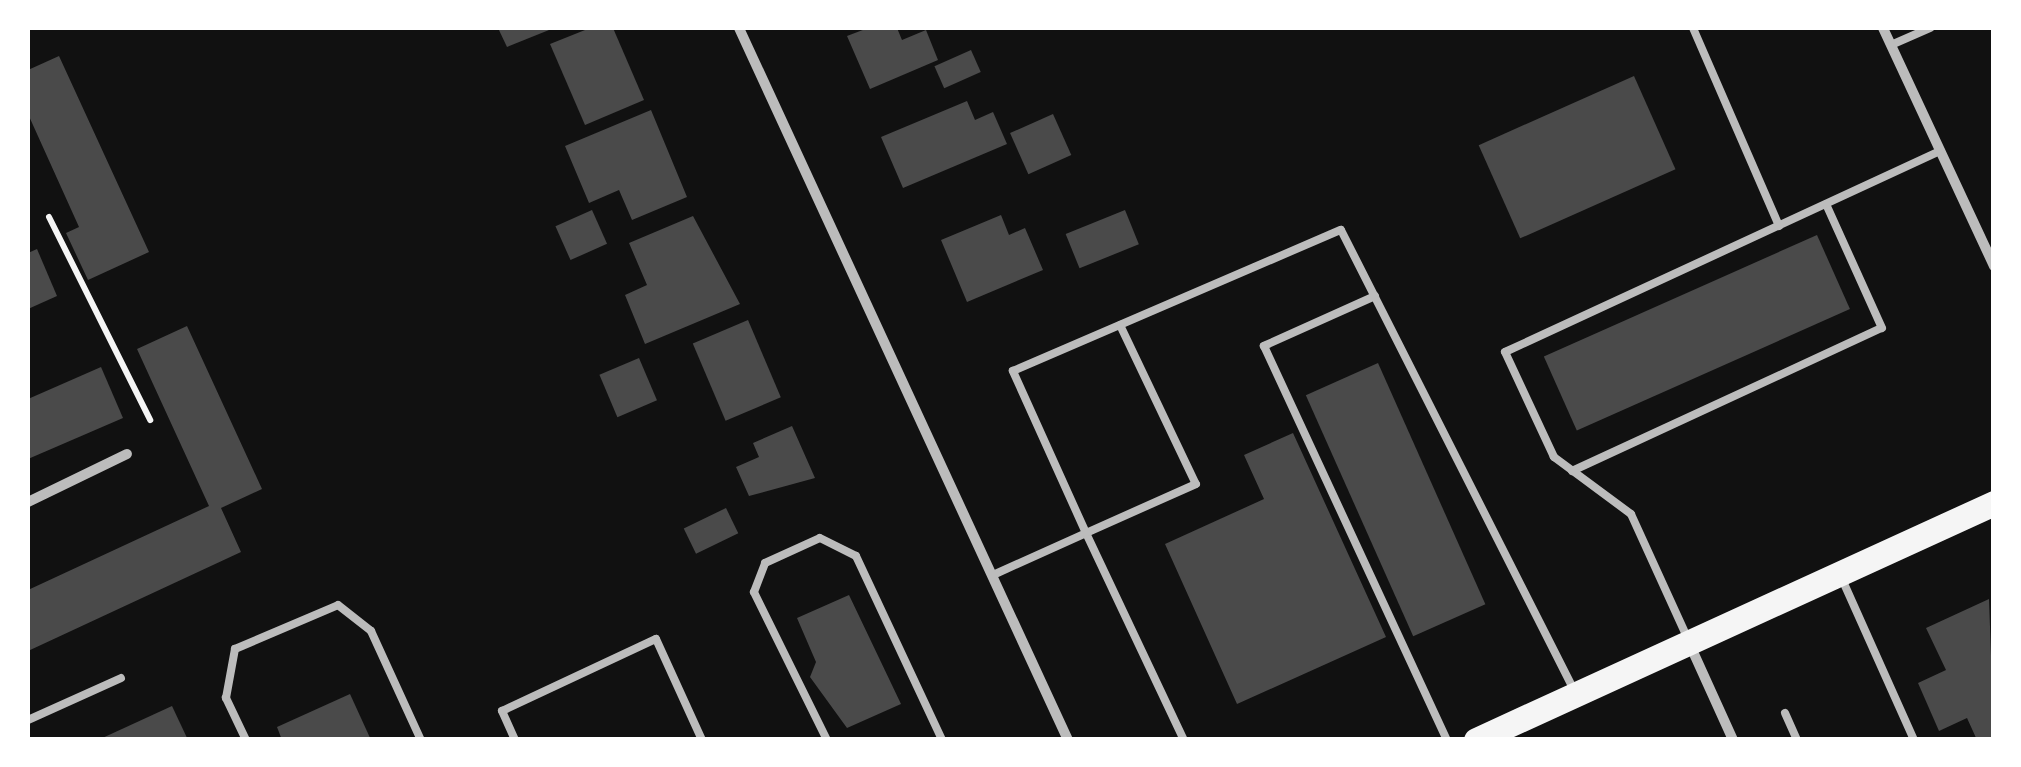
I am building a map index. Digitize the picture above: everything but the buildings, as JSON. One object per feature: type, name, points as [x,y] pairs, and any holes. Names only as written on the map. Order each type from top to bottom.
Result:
[{"type":"main road","points":[[1476,740],[1994,503]]},
{"type":"street","points":[[738,28],[1068,740]]},
{"type":"street","points":[[1884,28],[1994,266]]},
{"type":"street","points":[[28,502],[127,454]]},
{"type":"street","points":[[1688,641],[1733,740]]},
{"type":"lane","points":[[1693,28],[1779,226]]},
{"type":"lane","points":[[1892,45],[1930,28]]},
{"type":"lane","points":[[1688,641],[1632,514],[1554,457],[1505,352],[1941,152]]},
{"type":"lane","points":[[1572,471],[1882,328],[1826,204]]},
{"type":"lane","points":[[1184,740],[1014,371],[1341,230],[1576,694]]},
{"type":"lane","points":[[1375,296],[1264,346],[1448,740]]},
{"type":"lane","points":[[993,575],[1196,484],[1120,325]]},
{"type":"lane","points":[[827,740],[754,592],[765,563],[820,538],[856,556],[942,740]]},
{"type":"lane","points":[[1839,573],[1914,740]]},
{"type":"lane","points":[[246,740],[226,698],[236,648],[338,605],[371,631],[421,740]]},
{"type":"lane","points":[[516,740],[502,710],[656,639],[702,740]]},
{"type":"lane","points":[[28,720],[121,678]]},
{"type":"lane","points":[[1786,713],[1797,740]]},
{"type":"path","points":[[50,217],[150,420]]}]
